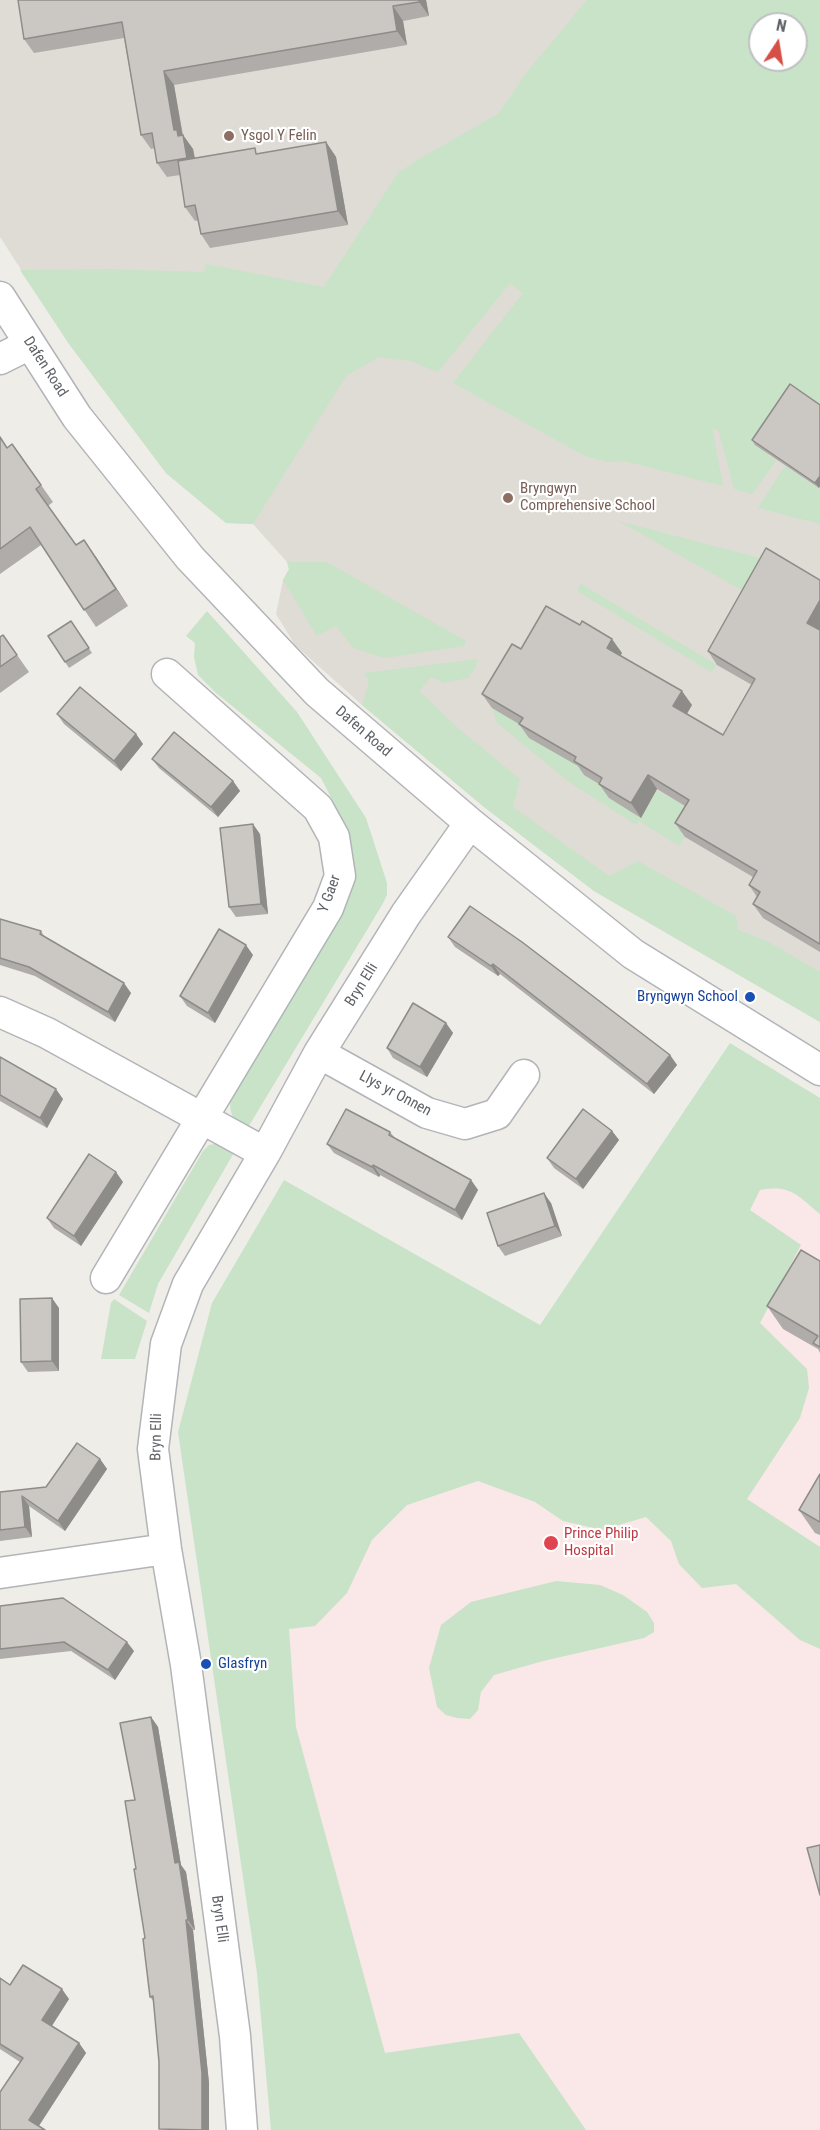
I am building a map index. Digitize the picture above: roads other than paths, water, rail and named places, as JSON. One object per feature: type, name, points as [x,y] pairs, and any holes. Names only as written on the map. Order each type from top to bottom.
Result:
[{"type":"street","name":"Dafen Road","points":[[0,297],[77,417],[190,558],[317,692],[470,823],[633,954],[820,1070]]},
{"type":"street","points":[[0,359],[30,344]]},
{"type":"street","name":"Y Gaer","points":[[106,1278],[328,908],[340,876],[334,837],[318,808],[166,674]]},
{"type":"street","name":"Bryn Elli","points":[[242,2130],[232,2013],[186,1665],[166,1550],[153,1449],[166,1344],[188,1284],[266,1153],[319,1053],[406,914],[470,823]]},
{"type":"street","points":[[0,1012],[47,1033],[266,1153]]},
{"type":"street","name":"Llys yr Onnen","points":[[319,1053],[427,1113],[465,1124],[497,1113],[524,1075]]},
{"type":"street","points":[[0,1573],[166,1550]]},
{"type":"place","name":"Ysgol Y Felin","points":[[229,136]]},
{"type":"place","name":"Bryngwyn Comprehensive School","points":[[508,498]]},
{"type":"place","name":"Bryngwyn School","points":[[750,997]]},
{"type":"place","name":"Prince Philip Hospital","points":[[551,1543]]},
{"type":"place","name":"Glasfryn","points":[[206,1664]]}]
